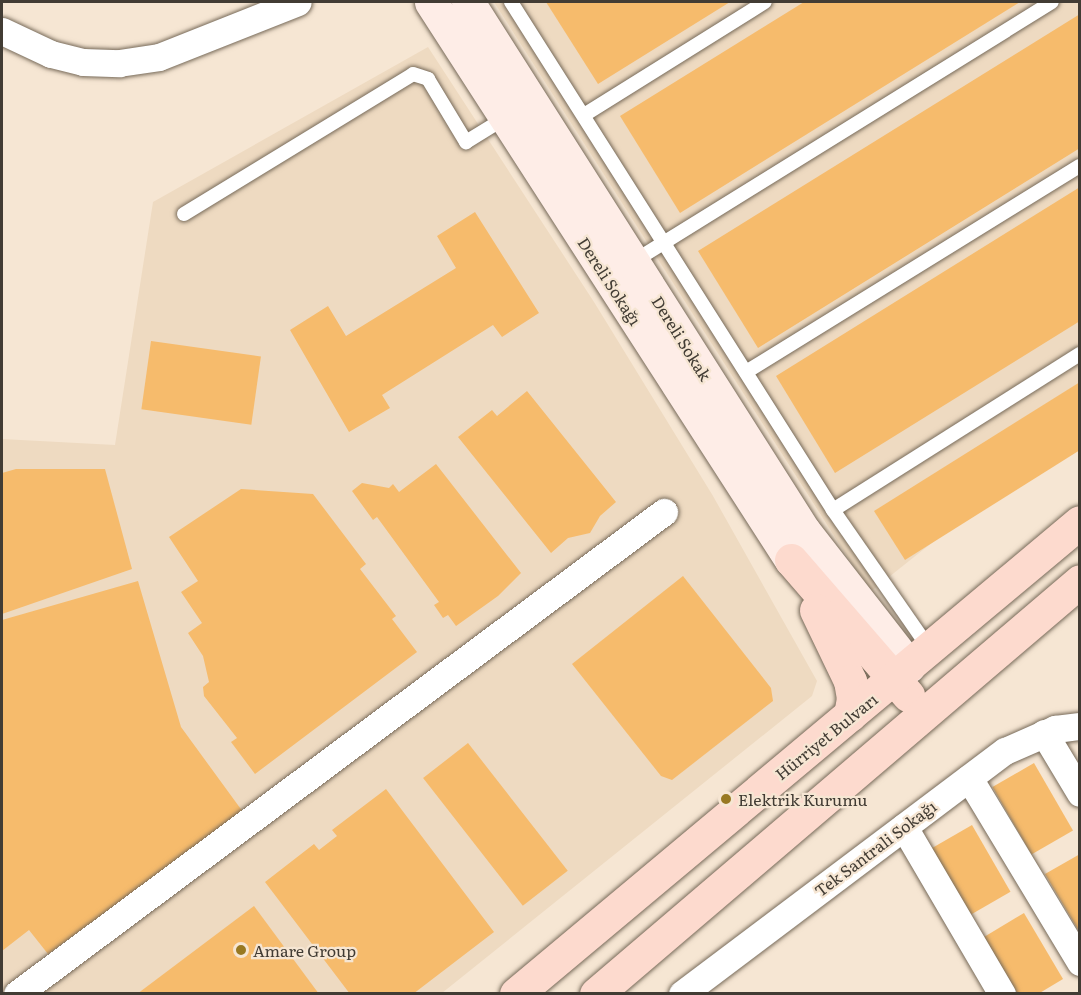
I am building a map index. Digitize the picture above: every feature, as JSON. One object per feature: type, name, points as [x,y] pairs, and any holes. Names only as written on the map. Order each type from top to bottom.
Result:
[{"type":"main road","name":"Hürriyet Bulvarı","points":[[519,992],[1080,522]]},
{"type":"main road","points":[[791,560],[910,665],[927,712]]},
{"type":"main road","points":[[791,560],[841,659],[853,698],[850,715]]},
{"type":"main road","points":[[596,993],[1080,581]]},
{"type":"street","points":[[2,31],[51,54],[83,62],[119,63],[159,57],[298,2]]},
{"type":"street","name":"Dereli Sokağı","points":[[431,2],[505,118],[621,270],[791,560]]},
{"type":"street","name":"Dereli Sokak","points":[[468,2],[621,270],[804,531],[910,665]]},
{"type":"street","points":[[17,993],[664,512]]},
{"type":"street","name":"Tek Santrali Sokağı","points":[[682,993],[1005,750],[1044,733],[1080,726]]},
{"type":"street","points":[[1044,733],[1080,793]]},
{"type":"street","points":[[969,778],[1080,962]]},
{"type":"street","points":[[904,827],[1002,993]]},
{"type":"lane","points":[[512,2],[833,510],[910,665]]},
{"type":"lane","points":[[584,115],[765,2]]},
{"type":"lane","points":[[621,270],[663,241],[1052,2]]},
{"type":"lane","points":[[184,214],[408,75],[418,74],[428,79],[466,142],[505,118]]},
{"type":"lane","points":[[746,372],[1080,166]]},
{"type":"lane","points":[[833,510],[1080,354]]},
{"type":"shaded area","points":[[494,2],[1079,2],[1079,426],[870,592]]},
{"type":"shaded area","points":[[428,47],[594,302],[713,496],[817,681],[812,696],[442,993],[2,993],[2,439],[115,445],[153,202]]},
{"type":"building","points":[[546,2],[730,2],[598,84]]},
{"type":"building","points":[[804,2],[1020,2],[680,213],[620,116]]},
{"type":"building","points":[[1080,14],[1080,148],[758,348],[698,251]]},
{"type":"building","points":[[1080,187],[1080,321],[835,473],[776,376]]},
{"type":"building","points":[[475,212],[539,313],[502,337],[493,325],[382,395],[390,408],[349,432],[290,330],[328,306],[346,336],[456,268],[437,236]]},
{"type":"building","points":[[151,341],[261,356],[251,425],[141,409]]},
{"type":"building","points":[[1080,382],[1080,450],[905,560],[874,511]]},
{"type":"building","points":[[527,391],[616,502],[600,516],[590,533],[568,538],[551,553],[458,437],[492,410],[497,416]]},
{"type":"building","points":[[436,464],[521,573],[498,596],[456,626],[448,615],[443,618],[434,605],[439,602],[377,517],[373,520],[352,491],[362,483],[389,488],[393,484],[399,492]]},
{"type":"building","points":[[16,469],[105,469],[132,569],[2,614],[2,473]]},
{"type":"building","points":[[241,489],[313,494],[366,564],[360,569],[396,616],[392,619],[417,652],[255,774],[231,742],[237,738],[204,696],[203,687],[209,682],[203,656],[188,633],[202,623],[181,592],[198,581],[169,537]]},
{"type":"building","points":[[683,576],[771,688],[773,701],[672,780],[661,776],[572,664]]},
{"type":"building","points":[[138,581],[181,727],[243,812],[48,954],[29,930],[2,951],[2,620]]},
{"type":"building","points":[[468,743],[568,871],[523,906],[423,778]]},
{"type":"building","points":[[1034,763],[1073,831],[1031,855],[992,787]]},
{"type":"building","points":[[386,789],[494,932],[413,994],[350,994],[265,882],[314,844],[319,850],[337,836],[332,830]]},
{"type":"building","points":[[972,825],[1011,892],[969,916],[930,849]]},
{"type":"building","points":[[1080,854],[1080,933],[1045,874]]},
{"type":"building","name":"Amare Group","points":[[254,906],[319,994],[137,994]]},
{"type":"building","points":[[1024,913],[1063,979],[1038,994],[1018,994],[984,937]]},
{"type":"place","name":"Elektrik Kurumu","points":[[726,799]]},
{"type":"place","name":"Amare Group","points":[[241,950]]}]
